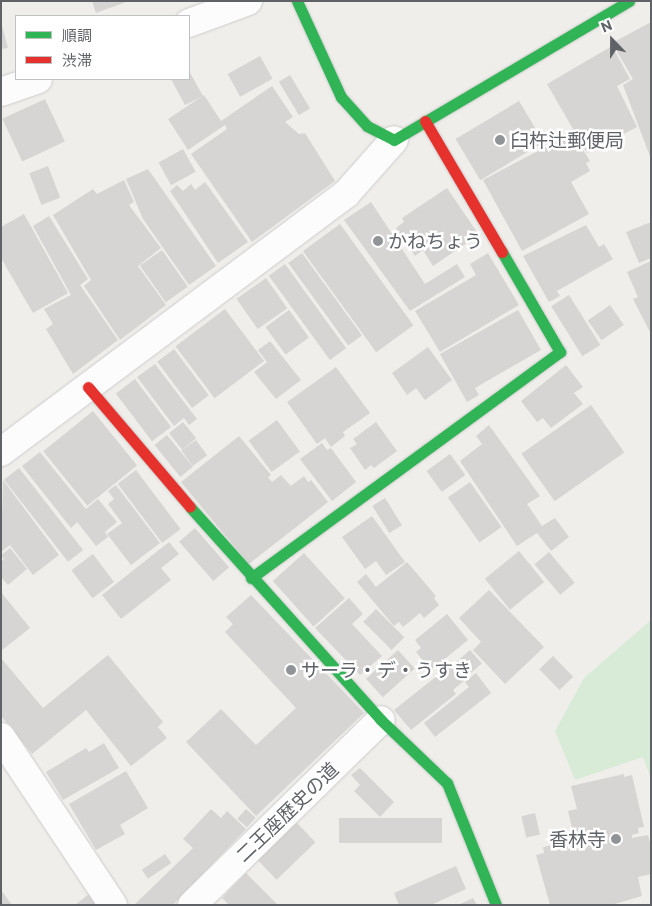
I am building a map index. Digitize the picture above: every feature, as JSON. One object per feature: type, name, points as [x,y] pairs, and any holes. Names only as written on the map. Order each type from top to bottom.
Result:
[{"type":"street","points":[[190,23],[248,1]]},
{"type":"street","points":[[297,1],[341,97],[368,126],[394,140]]},
{"type":"street","points":[[1,452],[346,194],[394,140],[629,1]]},
{"type":"street","points":[[1,92],[35,80]]},
{"type":"street","points":[[251,578],[560,352],[425,121]]},
{"type":"street","points":[[88,387],[251,578],[382,720],[447,782],[496,905]]},
{"type":"street","name":"二王座歴史の道","points":[[192,905],[382,720]]},
{"type":"street","points":[[1,737],[113,905]]},
{"type":"green space","points":[[651,620],[651,779],[643,757],[575,780],[555,731],[584,678]]},
{"type":"building","points":[[92,1],[129,1],[96,13]]},
{"type":"building","points":[[1,22],[8,48],[1,49]]},
{"type":"building","points":[[651,22],[651,159],[623,85],[633,79],[612,43]]},
{"type":"building","points":[[612,46],[630,79],[617,86],[637,127],[587,153],[547,84]]},
{"type":"building","points":[[260,56],[273,79],[240,97],[228,74]]},
{"type":"building","points":[[190,73],[203,96],[185,105],[172,80],[190,80]]},
{"type":"building","points":[[290,75],[310,108],[299,115],[279,82]]},
{"type":"building","points":[[272,86],[293,117],[285,122],[299,134],[305,133],[335,181],[252,242],[191,154],[227,129],[225,125],[188,150],[168,119],[204,95],[221,121]]},
{"type":"building","points":[[45,99],[65,142],[22,161],[2,119]]},
{"type":"building","name":"臼杵辻郵便局","points":[[519,101],[544,142],[480,180],[456,139]]},
{"type":"building","points":[[572,133],[590,161],[586,163],[590,171],[571,182],[589,214],[522,251],[483,180]]},
{"type":"building","points":[[183,149],[196,172],[171,185],[159,163]]},
{"type":"building","points":[[48,166],[60,198],[42,205],[29,173]]},
{"type":"building","points":[[148,169],[216,266],[189,285],[143,219],[126,179]]},
{"type":"building","points":[[124,180],[134,202],[129,205],[161,248],[138,266],[166,305],[120,340],[84,286],[91,280],[53,215],[93,189],[97,194]]},
{"type":"building","points":[[205,182],[248,242],[218,263],[170,191],[177,185],[183,191],[191,184],[195,190]]},
{"type":"building","points":[[447,188],[479,235],[433,266],[423,250],[415,256],[396,228],[404,222],[402,218]]},
{"type":"building","name":"かねちょう","points":[[371,202],[425,284],[457,264],[465,277],[410,311],[344,220]]},
{"type":"building","points":[[24,214],[68,293],[33,313],[1,258],[1,227]]},
{"type":"building","points":[[49,216],[88,279],[80,285],[118,340],[73,374],[46,329],[53,324],[44,309],[71,295],[33,226]]},
{"type":"building","points":[[651,222],[651,258],[639,263],[626,232]]},
{"type":"building","points":[[340,224],[413,325],[376,352],[303,251]]},
{"type":"building","points":[[586,225],[599,247],[604,244],[613,259],[557,291],[560,296],[549,302],[523,256]]},
{"type":"building","points":[[162,250],[188,287],[166,302],[140,265]]},
{"type":"building","points":[[302,253],[362,336],[348,346],[288,263]]},
{"type":"building","points":[[488,253],[519,305],[440,352],[415,311],[476,275],[470,264]]},
{"type":"building","points":[[651,261],[651,334],[633,299],[638,297],[627,272]]},
{"type":"building","points":[[285,264],[346,348],[330,360],[269,276]]},
{"type":"building","points":[[266,278],[287,308],[258,329],[237,299]]},
{"type":"building","points":[[569,295],[600,345],[582,356],[551,306]]},
{"type":"building","points":[[610,305],[624,325],[602,340],[588,320]]},
{"type":"building","points":[[225,309],[264,361],[215,398],[175,346]]},
{"type":"building","points":[[289,310],[309,338],[286,355],[266,327]]},
{"type":"building","points":[[518,310],[541,350],[475,388],[479,395],[467,402],[440,354]]},
{"type":"building","points":[[270,341],[301,380],[276,399],[254,372],[267,362],[258,350]]},
{"type":"building","points":[[428,347],[452,380],[425,400],[416,388],[407,395],[392,373]]},
{"type":"building","points":[[174,349],[209,395],[192,408],[157,362]]},
{"type":"building","points":[[155,364],[197,419],[189,425],[184,418],[174,426],[137,377]]},
{"type":"building","points":[[566,365],[583,387],[574,393],[583,404],[551,428],[543,418],[537,422],[521,401]]},
{"type":"building","points":[[336,367],[370,413],[343,432],[345,436],[331,447],[325,438],[317,444],[287,402]]},
{"type":"building","points":[[135,379],[171,427],[152,441],[116,393]]},
{"type":"building","points":[[591,405],[624,453],[555,501],[521,454]]},
{"type":"building","points":[[93,411],[137,465],[87,506],[43,451]]},
{"type":"building","points":[[277,420],[300,452],[272,472],[249,441]]},
{"type":"building","points":[[183,422],[196,438],[182,450],[169,433]]},
{"type":"building","points":[[376,422],[397,451],[374,468],[371,465],[365,470],[350,448],[357,444],[353,439]]},
{"type":"building","points":[[489,425],[540,496],[527,504],[542,526],[555,518],[569,537],[551,551],[537,533],[517,546],[460,461],[482,444],[476,436]]},
{"type":"building","points":[[167,435],[193,467],[180,477],[155,445]]},
{"type":"building","points":[[239,436],[271,475],[268,477],[272,482],[281,475],[291,486],[304,476],[308,482],[311,480],[328,502],[249,564],[181,482]]},
{"type":"building","points":[[196,440],[207,455],[193,466],[181,451]]},
{"type":"building","points":[[322,443],[327,450],[331,448],[356,482],[332,501],[300,459]]},
{"type":"building","points":[[40,452],[86,509],[98,499],[117,522],[105,532],[108,537],[96,546],[77,522],[71,528],[22,466]]},
{"type":"building","points":[[450,454],[465,475],[442,492],[427,471]]},
{"type":"building","points":[[19,468],[83,550],[68,562],[4,480]]},
{"type":"building","points":[[136,470],[181,529],[162,543],[118,484]]},
{"type":"building","points":[[3,480],[59,555],[33,575],[10,545],[1,552]]},
{"type":"building","points":[[470,482],[502,527],[479,543],[448,497]]},
{"type":"building","points":[[116,485],[160,543],[131,565],[107,534],[122,523],[108,504],[114,499],[108,491]]},
{"type":"building","points":[[385,498],[402,525],[389,533],[372,506]]},
{"type":"building","points":[[372,516],[405,562],[386,575],[376,561],[365,569],[342,537]]},
{"type":"building","points":[[195,528],[229,567],[213,581],[179,542]]},
{"type":"building","points":[[169,542],[179,554],[161,568],[171,580],[121,619],[102,595]]},
{"type":"building","points":[[10,548],[27,569],[8,585],[1,577],[1,562],[4,559],[1,555]]},
{"type":"building","points":[[519,551],[544,582],[510,610],[485,579]]},
{"type":"building","points":[[549,552],[575,583],[560,595],[534,564]]},
{"type":"building","points":[[304,553],[345,598],[314,626],[273,581]]},
{"type":"building","points":[[93,554],[114,582],[93,598],[71,570]]},
{"type":"building","points":[[407,562],[436,596],[434,598],[439,605],[424,618],[420,613],[403,627],[399,622],[394,626],[357,582],[366,574],[376,587]]},
{"type":"building","points":[[489,590],[544,647],[505,684],[473,650],[481,642],[459,618]]},
{"type":"building","points":[[1,592],[30,628],[1,651]]},
{"type":"building","name":"サーラ・デ・うすき","points":[[251,595],[364,713],[256,816],[186,742],[221,709],[256,745],[296,708],[225,632],[233,624],[226,617]]},
{"type":"building","points":[[349,598],[363,614],[352,624],[382,656],[360,675],[315,628]]},
{"type":"building","points":[[376,609],[404,637],[392,650],[363,622]]},
{"type":"building","points":[[447,614],[468,640],[431,670],[416,652],[421,648],[415,640]]},
{"type":"building","points":[[398,650],[415,669],[383,697],[366,679]]},
{"type":"building","points":[[470,650],[482,664],[465,678],[453,664]]},
{"type":"building","points":[[108,655],[163,722],[158,727],[167,738],[131,766],[86,710],[32,754],[1,716],[1,658],[43,708]]},
{"type":"building","points":[[553,656],[573,677],[559,690],[539,669]]},
{"type":"building","points":[[452,664],[465,680],[453,690],[456,694],[411,730],[394,710]]},
{"type":"building","points":[[476,673],[491,693],[435,737],[424,723],[469,687],[465,682]]},
{"type":"building","points":[[104,743],[119,768],[63,800],[46,772],[86,748],[89,752]]},
{"type":"building","points":[[360,768],[394,802],[380,817],[354,791],[360,785],[351,775]]},
{"type":"building","points":[[126,771],[148,808],[120,825],[125,834],[96,850],[69,804]]},
{"type":"building","name":"香林寺","points":[[624,774],[624,777],[632,775],[644,827],[638,828],[639,833],[632,835],[632,838],[648,835],[651,847],[651,874],[638,877],[642,896],[611,905],[550,905],[536,855],[544,853],[543,847],[582,840],[581,834],[574,836],[568,811],[577,809],[571,786]]},
{"type":"building","points":[[211,809],[221,818],[227,811],[246,829],[173,905],[134,905],[193,848],[183,839]]},
{"type":"building","points":[[246,809],[256,818],[247,827],[237,819]]},
{"type":"building","points":[[535,813],[540,834],[526,838],[521,816]]},
{"type":"building","points":[[339,818],[442,818],[442,843],[339,843]]},
{"type":"building","points":[[296,822],[315,842],[277,880],[257,860]]},
{"type":"building","points":[[165,854],[171,863],[148,879],[142,870]]},
{"type":"building","points":[[456,866],[466,889],[431,905],[399,905],[394,893]]},
{"type":"building","points":[[246,873],[278,905],[229,905],[222,898]]},
{"type":"building","points":[[1,890],[12,905],[1,905]]},
{"type":"building","points":[[89,894],[98,905],[75,905]]},
{"type":"building","points":[[473,898],[477,905],[458,905]]},
{"type":"traffic: fast","points":[[297,1],[341,97],[367,126],[394,140],[629,1]]},
{"type":"traffic: fast","points":[[251,578],[560,352],[502,252]]},
{"type":"traffic: fast","points":[[190,507],[381,720],[447,783],[496,905]]},
{"type":"traffic: jam","points":[[425,121],[502,252]]},
{"type":"traffic: jam","points":[[88,387],[190,507]]},
{"type":"place","name":"臼杵辻郵便局","points":[[500,140]]},
{"type":"place","name":"かねちょう","points":[[378,241]]},
{"type":"place","name":"サーラ・デ・うすき","points":[[291,670]]},
{"type":"place","name":"香林寺","points":[[616,839]]}]
